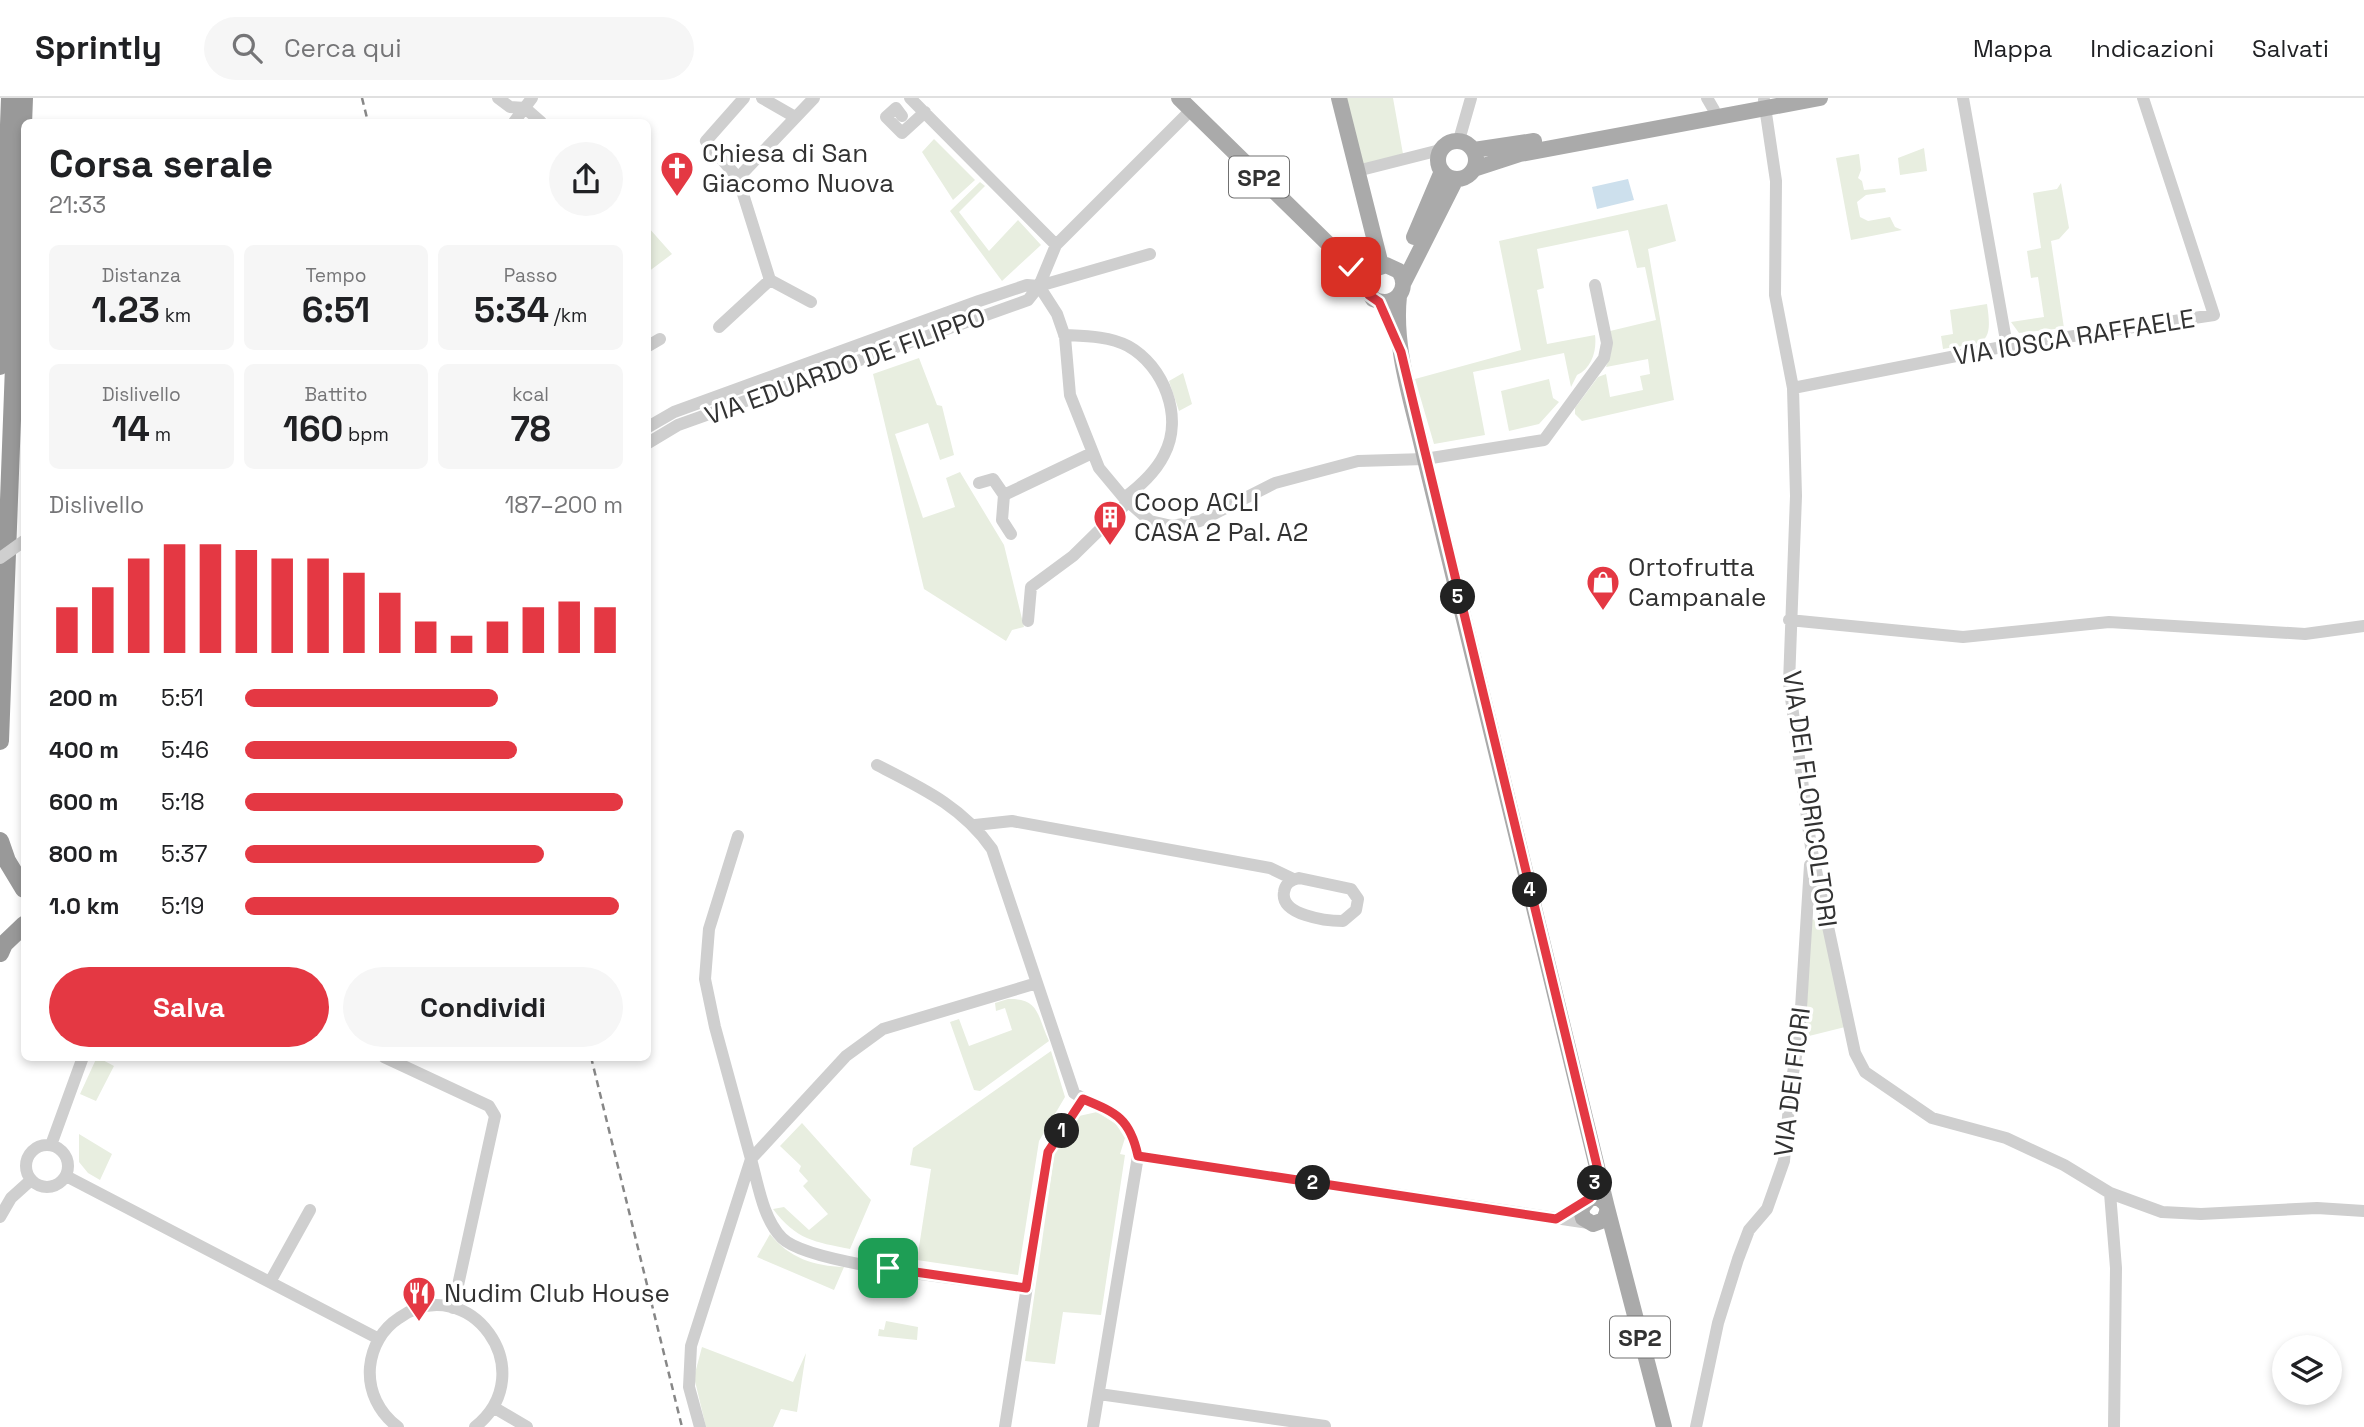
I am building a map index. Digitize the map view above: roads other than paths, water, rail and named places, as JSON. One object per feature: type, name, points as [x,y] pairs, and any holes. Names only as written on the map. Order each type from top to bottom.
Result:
[{"type":"highway","points":[[0,366],[10,98]]},
{"type":"highway","points":[[23,119],[24,98]]},
{"type":"highway","points":[[0,741],[21,178]]},
{"type":"highway","points":[[0,841],[7,862],[21,884]]},
{"type":"highway","points":[[0,953],[4,944],[21,928]]},
{"type":"main road","name":"SP2","points":[[1179,98],[1340,255],[1366,284]]},
{"type":"main road","points":[[1339,98],[1357,171],[1391,276],[1390,302],[1379,302],[1369,295],[1366,284],[1368,274],[1391,276]]},
{"type":"main road","points":[[1719,108],[1520,154],[1475,169],[1467,177],[1449,175],[1438,161],[1440,150],[1448,142],[1459,140],[1474,150],[1719,108],[1771,107],[1820,98]]},
{"type":"main road","points":[[1474,150],[1475,169]]},
{"type":"main road","points":[[1391,276],[1449,175]]},
{"type":"main road","name":"SP2","points":[[1340,255],[1391,276],[1401,352],[1425,459],[1598,1170],[1600,1216],[1617,1247],[1664,1427]]},
{"type":"main road","name":"SP2","points":[[1379,302],[1401,352]]},
{"type":"main road","name":"SP2","points":[[1586,1201],[1598,1170]]},
{"type":"main road","points":[[1599,1198],[1600,1216],[1581,1213],[1586,1201],[1599,1198]]},
{"type":"street","points":[[744,98],[706,141],[738,178],[770,281],[811,302]]},
{"type":"street","points":[[762,98],[795,117]]},
{"type":"street","points":[[738,178],[814,98]]},
{"type":"street","points":[[910,98],[1056,245]]},
{"type":"street","points":[[1459,140],[1471,98]]},
{"type":"street","points":[[1963,98],[2007,346]]},
{"type":"street","name":"VIA IOSCA RAFFAELE","points":[[1793,388],[2007,346],[2214,315],[2143,98]]},
{"type":"street","points":[[499,100],[510,107],[527,102]]},
{"type":"street","points":[[499,100],[508,119]]},
{"type":"street","points":[[516,119],[527,102]]},
{"type":"street","points":[[527,102],[539,119]]},
{"type":"street","name":"VIA DEI FLORICOLTORI","points":[[1771,107],[1776,181],[1776,295],[1793,388],[1796,496],[1788,683],[1811,847],[1855,1053],[1865,1072],[1932,1118],[2006,1138],[2064,1165],[2110,1193],[2162,1212],[2201,1214],[2317,1208],[2364,1211]]},
{"type":"street","points":[[902,116],[896,108],[886,117],[902,133],[925,112]]},
{"type":"street","points":[[1191,110],[1056,245],[1033,286],[1057,314],[1064,335],[1070,395],[1099,468],[1126,500],[1150,521],[1171,526],[1200,521],[1275,483],[1311,471],[1358,461],[1425,459],[1544,440],[1604,358],[1607,344],[1595,285]]},
{"type":"street","points":[[1357,171],[1440,150]]},
{"type":"street","name":"VIA EDUARDO DE FILIPPO","points":[[651,425],[674,412],[979,301],[1150,254]]},
{"type":"street","points":[[719,327],[770,281]]},
{"type":"street","name":"VIA EDUARDO DE FILIPPO","points":[[651,441],[678,425],[1028,300],[1033,286]]},
{"type":"street","points":[[1028,621],[1031,587],[1073,556],[1142,485],[1165,455],[1171,423],[1166,390],[1154,369],[1128,346],[1099,338],[1064,335]]},
{"type":"street","points":[[651,344],[660,339]]},
{"type":"street","points":[[1004,495],[1092,453]]},
{"type":"street","points":[[979,483],[993,479],[1004,495],[1002,520],[1011,534]]},
{"type":"street","points":[[0,558],[21,543]]},
{"type":"street","points":[[1789,620],[1963,637],[2109,622],[2305,634],[2364,626]]},
{"type":"street","points":[[877,765],[930,792],[975,825],[992,849],[1074,1093],[1112,1112],[1132,1130],[1138,1156],[1093,1427]]},
{"type":"street","points":[[975,825],[1012,821],[1270,867],[1293,879],[1304,878],[1346,886],[1357,899],[1356,910],[1343,921],[1295,911],[1284,898],[1285,887],[1293,879]]},
{"type":"street","points":[[738,836],[709,929],[705,979],[715,1027],[770,1222],[796,1249],[843,1261],[1026,1288]]},
{"type":"street","name":"VIA DEI FIORI","points":[[1696,1427],[1718,1323],[1738,1259],[1748,1230],[1767,1209],[1784,1161],[1791,1084],[1799,1040],[1811,847]]},
{"type":"street","points":[[700,1427],[689,1387],[691,1346],[751,1159],[846,1056],[883,1029],[1037,983]]},
{"type":"street","points":[[51,1146],[82,1061]]},
{"type":"street","points":[[393,1061],[489,1106],[495,1116],[453,1308]]},
{"type":"street","points":[[1005,1427],[1048,1152],[1083,1099]]},
{"type":"street","points":[[51,1146],[66,1157],[66,1176],[49,1187],[31,1180],[26,1166],[27,1159],[37,1148],[51,1146]]},
{"type":"street","points":[[1138,1156],[1556,1219],[1600,1216]]},
{"type":"street","points":[[66,1176],[379,1339]]},
{"type":"street","points":[[0,1217],[11,1198],[31,1180]]},
{"type":"street","points":[[2110,1193],[2116,1268],[2114,1427]]},
{"type":"street","points":[[1556,1219],[1586,1201]]},
{"type":"street","points":[[270,1282],[310,1210]]},
{"type":"street","points":[[398,1427],[378,1405],[370,1383],[371,1360],[379,1339],[405,1313],[429,1306],[453,1308],[478,1320],[495,1341],[503,1368],[499,1395],[493,1407],[475,1427]]},
{"type":"street","points":[[1099,1394],[1325,1426]]},
{"type":"street","points":[[493,1407],[527,1427]]},
{"type":"water","points":[[1628,179],[1634,200],[1597,209],[1592,187]]},
{"type":"railway","points":[[362,98],[367,119]]},
{"type":"railway","points":[[592,1061],[682,1427]]},
{"type":"place","name":"Chiesa di San Giacomo Nuova","points":[[677,198]]},
{"type":"place","name":"Coop ACLI CASA 2 Pal. A2","points":[[1110,547]]},
{"type":"place","name":"Ortofrutta Campanale","points":[[1603,612]]},
{"type":"place","name":"Nudim Club House","points":[[419,1323]]}]
